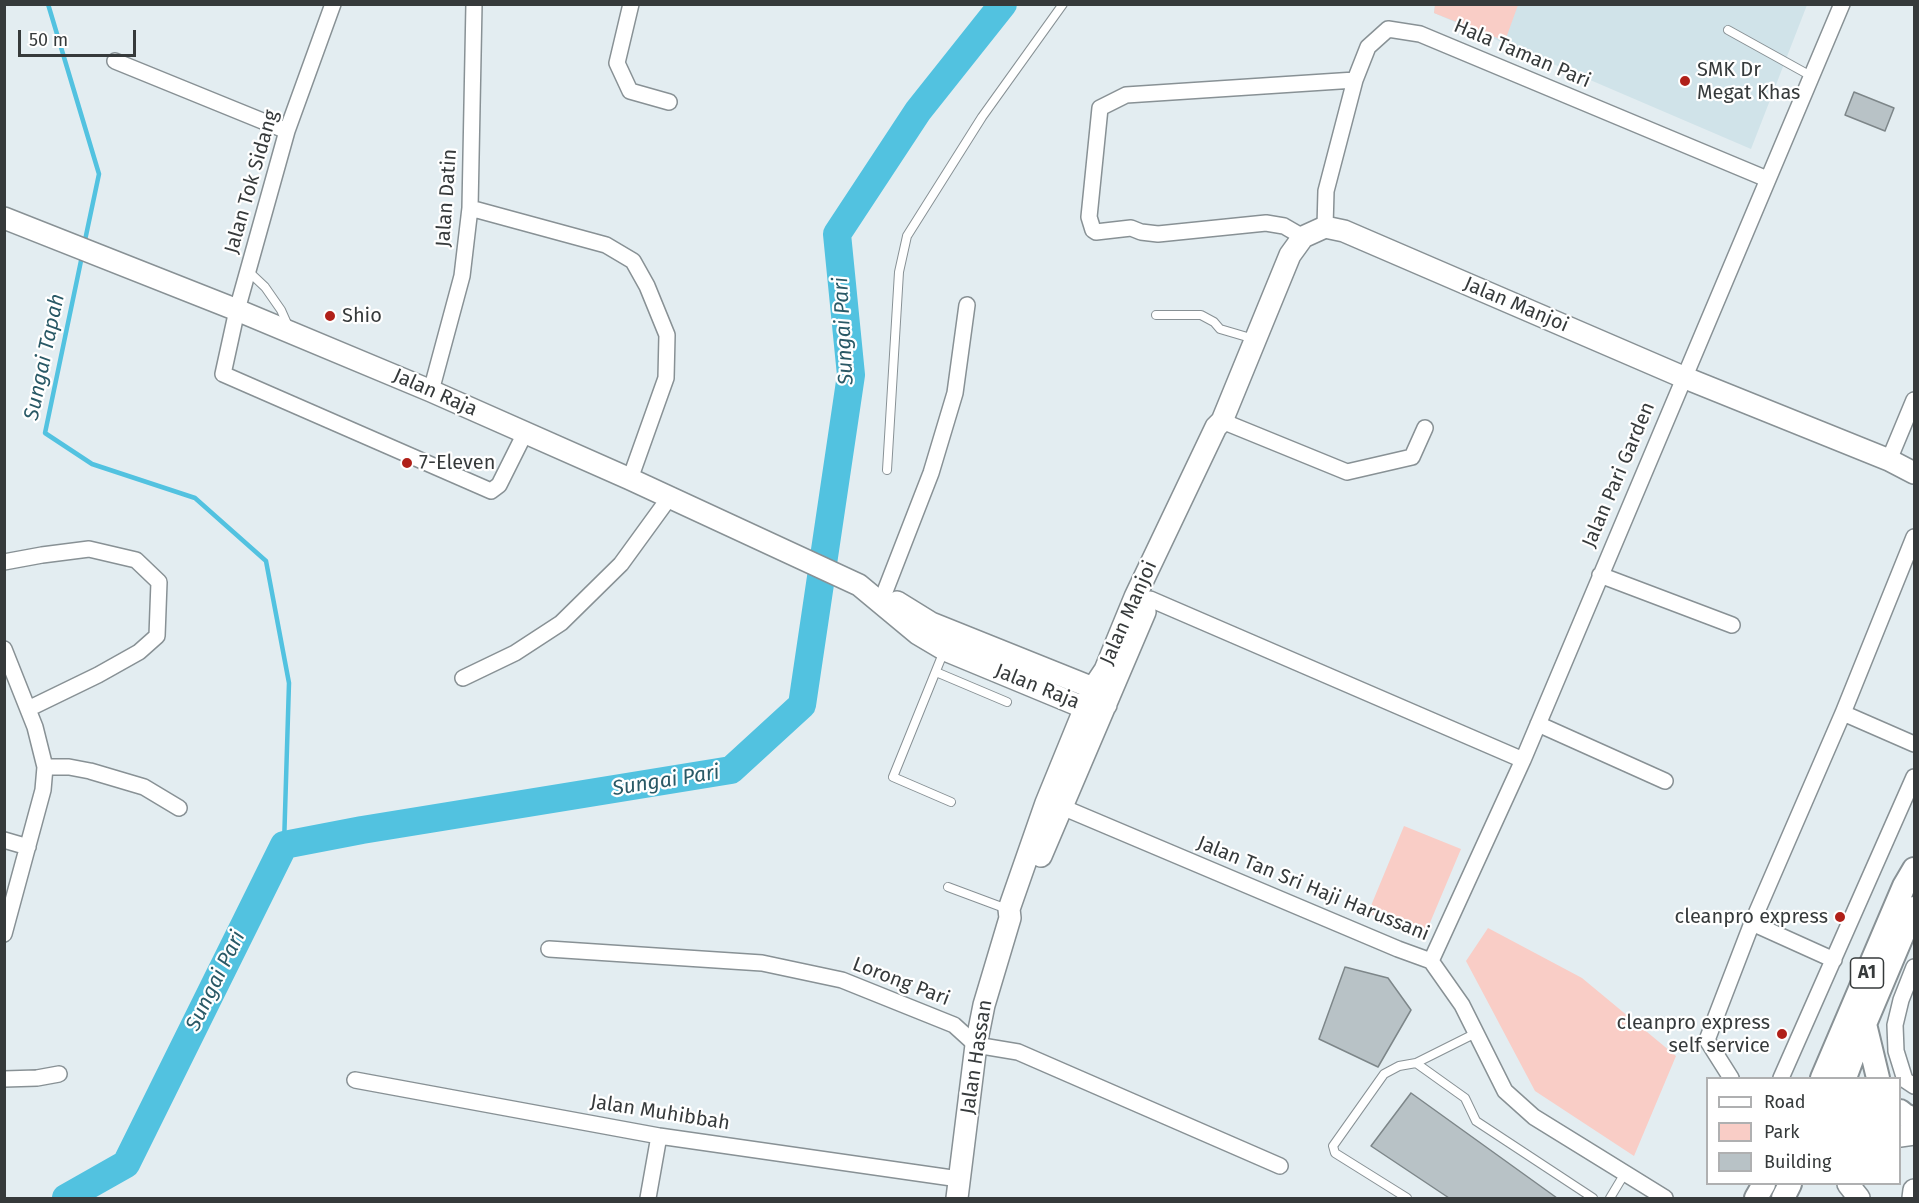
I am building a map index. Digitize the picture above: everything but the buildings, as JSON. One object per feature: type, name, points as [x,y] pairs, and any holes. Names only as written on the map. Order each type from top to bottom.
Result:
[{"type":"main road","name":"A1","points":[[1822,1077],[1904,886],[1914,869]]},
{"type":"main road","name":"A1","points":[[1845,1077],[1914,908]]},
{"type":"main road","points":[[1865,1024],[1878,1077]]},
{"type":"main road","points":[[1901,1112],[1914,1119]]},
{"type":"street","name":"Jalan Tok Sidang","points":[[333,4],[287,131],[237,310],[223,374],[492,490],[499,485],[525,433]]},
{"type":"street","name":"Jalan Datin","points":[[431,391],[462,276],[470,208],[474,4]]},
{"type":"street","points":[[631,4],[616,63],[630,91],[669,102]]},
{"type":"street","name":"Jalan Pari Garden","points":[[1431,961],[1523,760],[1842,4]]},
{"type":"street","name":"Hala Taman Pari","points":[[1325,227],[1326,191],[1355,80],[1368,47],[1388,29],[1420,34],[1767,179]]},
{"type":"street","points":[[116,61],[287,131]]},
{"type":"street","points":[[1325,227],[1303,237],[1284,226],[1266,224],[1158,234],[1131,228],[1096,232],[1093,230],[1089,217],[1100,108],[1126,95],[1355,80]]},
{"type":"street","points":[[470,208],[606,245],[633,261],[647,286],[667,335],[666,378],[630,479]]},
{"type":"street","name":"Jalan Raja","points":[[4,218],[237,310],[431,391],[630,479],[859,585],[918,634],[945,650],[1085,708]]},
{"type":"street","name":"Jalan Manjoi","points":[[1325,227],[1344,231],[1683,377],[1888,460],[1914,473]]},
{"type":"street","name":"Jalan Manjoi","points":[[1100,696],[1105,670],[1136,597],[1216,427],[1222,422],[1290,255],[1303,237]]},
{"type":"street","points":[[884,594],[931,473],[955,393],[967,305]]},
{"type":"street","points":[[1888,460],[1914,400]]},
{"type":"street","points":[[1222,422],[1347,472],[1412,458],[1425,428]]},
{"type":"street","name":"Jalan Manjoi","points":[[1085,708],[1100,696],[1150,599],[1223,430],[1222,422]]},
{"type":"street","points":[[463,678],[515,653],[561,623],[621,564],[669,498]]},
{"type":"street","points":[[1730,1077],[1707,1040],[1752,923],[1843,713],[1914,537]]},
{"type":"street","points":[[4,562],[89,549],[136,560],[159,582],[157,636],[139,652],[28,709]]},
{"type":"street","points":[[1600,575],[1732,626]]},
{"type":"street","name":"Jalan Raja","points":[[859,585],[872,586],[931,623],[1100,696]]},
{"type":"street","points":[[1150,599],[1523,760]]},
{"type":"street","points":[[4,649],[35,727],[45,767],[43,790],[4,934]]},
{"type":"street","name":"Jalan Hassan","points":[[1054,805],[1100,696]]},
{"type":"street","name":"Jalan Hassan","points":[[958,1189],[976,1045],[988,987],[1009,913],[1018,911],[1085,708]]},
{"type":"street","points":[[1843,713],[1914,744]]},
{"type":"street","points":[[1538,724],[1665,781]]},
{"type":"street","points":[[45,767],[69,767],[90,771],[144,787],[179,808]]},
{"type":"street","points":[[1781,1077],[1914,777]]},
{"type":"street","name":"Jalan Tan Sri Haji Harussani","points":[[1054,805],[1431,961],[1462,1005],[1505,1091],[1534,1117],[1665,1198]]},
{"type":"street","points":[[4,840],[28,847]]},
{"type":"street","points":[[1752,923],[1834,960]]},
{"type":"street","name":"Lorong Pari","points":[[549,949],[762,963],[842,980],[954,1025],[976,1045]]},
{"type":"street","points":[[1914,967],[1894,1025],[1896,1051],[1905,1080],[1914,1086]]},
{"type":"street","points":[[976,1045],[1018,1053],[1280,1166]]},
{"type":"street","points":[[4,1079],[37,1078],[58,1074]]},
{"type":"street","name":"Jalan Muhibbah","points":[[355,1080],[958,1189]]},
{"type":"street","points":[[648,1198],[659,1136]]},
{"type":"street","points":[[1764,1198],[1773,1185]]},
{"type":"street","points":[[1849,1185],[1859,1198]]},
{"type":"street","points":[[1913,1198],[1914,1190]]},
{"type":"lane","points":[[887,470],[899,272],[907,236],[982,117],[1063,4]]},
{"type":"lane","points":[[1728,30],[1811,76]]},
{"type":"lane","points":[[248,271],[265,287],[281,310],[291,333]]},
{"type":"lane","points":[[1156,315],[1201,315],[1214,322],[1220,329],[1255,340]]},
{"type":"lane","points":[[945,650],[893,777],[951,802]]},
{"type":"lane","points":[[936,672],[1007,702]]},
{"type":"lane","points":[[948,887],[1009,913]]},
{"type":"lane","points":[[1407,1198],[1335,1153],[1333,1146],[1384,1074],[1399,1066],[1416,1063],[1476,1033]]},
{"type":"lane","points":[[1416,1063],[1465,1098],[1476,1121],[1593,1198]]},
{"type":"lane","points":[[1610,1198],[1626,1173]]},
{"type":"shaded area","name":"SMK Dr Megat Khas","points":[[1435,4],[1807,5],[1751,149],[1434,13]]},
{"type":"green space","points":[[1518,4],[1505,41],[1434,13],[1435,5]]},
{"type":"green space","points":[[1404,826],[1461,849],[1424,937],[1368,913]]},
{"type":"green space","points":[[1488,928],[1582,978],[1676,1056],[1634,1156],[1535,1091],[1466,961]]},
{"type":"waterway","name":"Sungai Tapah","points":[[48,4],[99,174],[84,245]]},
{"type":"waterway","name":"Sungai Pari","points":[[66,1198],[126,1164],[284,845],[362,830],[731,770],[802,705],[851,375],[837,234],[918,111],[1003,4]]},
{"type":"waterway","name":"Sungai Tapah","points":[[82,256],[45,433],[92,464],[195,498],[266,561],[289,683],[284,845]]},
{"type":"place","name":"SMK Dr Megat Khas","points":[[1685,81]]},
{"type":"place","name":"Shio","points":[[330,316]]},
{"type":"place","name":"7-Eleven","points":[[407,463]]},
{"type":"place","name":"cleanpro express","points":[[1840,917]]},
{"type":"place","name":"cleanpro express self service","points":[[1782,1034]]}]
